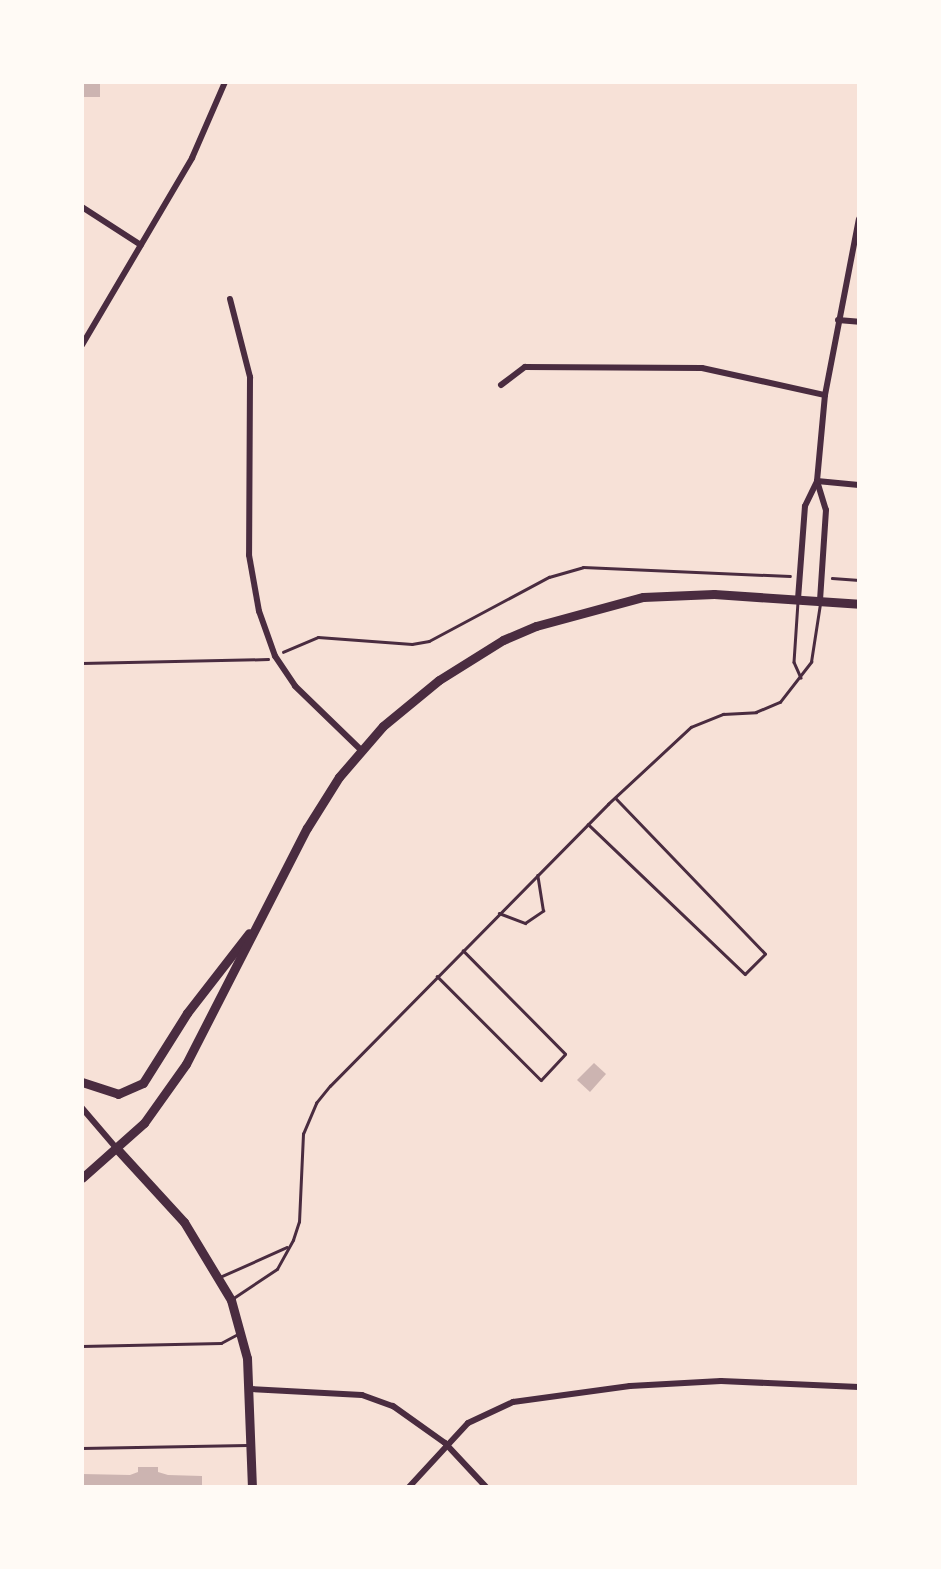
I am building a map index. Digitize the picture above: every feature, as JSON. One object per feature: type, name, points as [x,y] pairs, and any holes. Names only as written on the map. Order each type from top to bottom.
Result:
[{"type":"main road","points":[[82,1178],[118,1150],[144,1123],[186,1064],[314,814],[361,750],[410,702],[472,658],[558,618],[643,597],[714,594],[859,604]]},
{"type":"main road","points":[[82,1082],[118,1094],[143,1083],[220,967],[259,921]]},
{"type":"main road","points":[[118,1150],[184,1222],[231,1300],[243,1332],[251,1389],[252,1487]]},
{"type":"street","points":[[82,345],[192,158],[225,82]]},
{"type":"street","points":[[82,207],[141,245]]},
{"type":"street","points":[[799,599],[805,506],[817,481],[825,395],[859,219]]},
{"type":"street","points":[[230,299],[250,377],[249,555],[259,611],[275,656],[319,712],[361,750]]},
{"type":"street","points":[[838,320],[859,322]]},
{"type":"street","points":[[501,385],[525,366],[702,369],[825,395]]},
{"type":"street","points":[[817,481],[859,485]]},
{"type":"street","points":[[817,481],[826,510],[820,601]]},
{"type":"street","points":[[82,1108],[118,1150]]},
{"type":"street","points":[[409,1487],[445,1443],[488,1411],[552,1395],[721,1381],[859,1387]]},
{"type":"street","points":[[251,1389],[362,1395],[393,1406],[445,1443],[486,1487]]},
{"type":"lane","points":[[799,599],[794,662],[801,678]]},
{"type":"lane","points":[[231,1300],[277,1269],[299,1222],[303,1135],[316,1103],[499,913],[614,798],[691,727],[723,714],[756,712],[780,702],[811,662],[820,601]]},
{"type":"lane","points":[[588,824],[745,974],[765,954],[614,798]]},
{"type":"lane","points":[[499,913],[525,923],[543,912],[537,875]]},
{"type":"lane","points":[[437,976],[541,1080],[565,1054],[462,951]]},
{"type":"lane","points":[[218,1278],[287,1247]]},
{"type":"lane","points":[[82,1346],[221,1343],[243,1332]]},
{"type":"lane","points":[[82,1448],[252,1444]]},
{"type":"path","points":[[82,663],[243,662],[275,656],[318,636],[412,644],[429,641],[549,577],[583,567],[801,576]]},
{"type":"path","points":[[822,577],[859,580]]},
{"type":"building","points":[[82,82],[100,82],[100,97],[82,97]]},
{"type":"building","points":[[594,1063],[606,1074],[590,1092],[577,1080]]},
{"type":"building","points":[[138,1467],[158,1467],[158,1472],[168,1475],[202,1476],[202,1487],[82,1487],[82,1474],[130,1475],[138,1472]]}]
